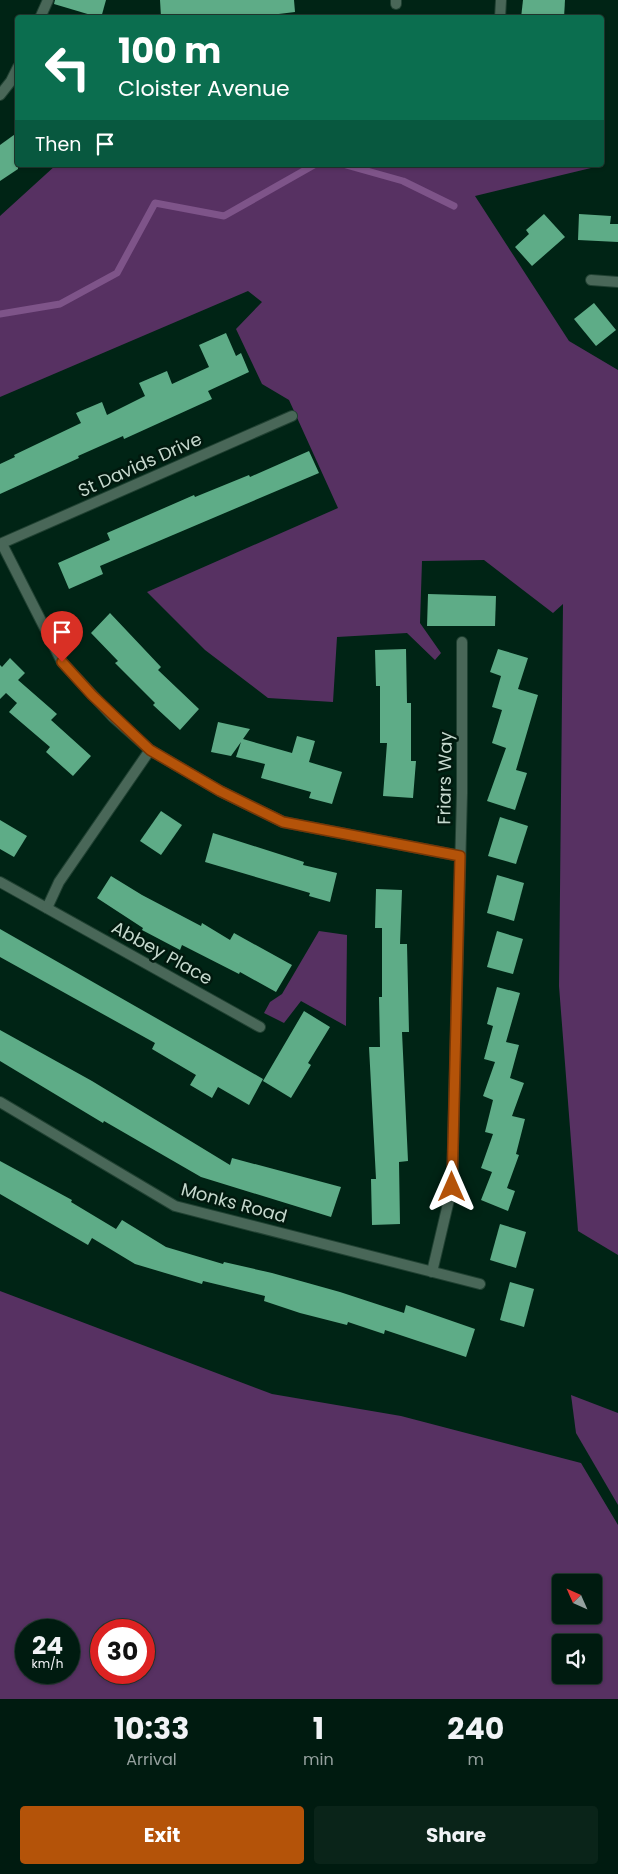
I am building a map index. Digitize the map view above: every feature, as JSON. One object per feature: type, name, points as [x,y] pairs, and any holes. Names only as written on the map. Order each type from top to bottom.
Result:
[{"type":"street","points":[[41,15],[48,0]]},
{"type":"street","points":[[500,15],[501,0]]},
{"type":"street","points":[[0,94],[15,73]]},
{"type":"street","points":[[591,280],[618,282]]},
{"type":"street","name":"St Davids Drive","points":[[1,544],[292,416]]},
{"type":"street","points":[[1,544],[62,662],[97,701],[150,750],[220,791],[283,822],[460,856]]},
{"type":"street","name":"Friars Way","points":[[432,1272],[452,1187],[460,856],[462,642]]},
{"type":"street","points":[[47,908],[59,882],[150,750]]},
{"type":"street","name":"Abbey Place","points":[[0,882],[260,1027]]},
{"type":"street","name":"Monks Road","points":[[0,1102],[175,1206],[480,1284]]},
{"type":"shaded area","points":[[54,167],[591,168],[475,196],[569,341],[618,370],[618,1255],[578,1231],[559,986],[563,604],[553,613],[484,560],[422,561],[420,623],[441,653],[435,660],[407,633],[337,637],[333,702],[268,698],[205,650],[147,592],[338,508],[289,400],[262,384],[236,329],[262,302],[248,291],[0,397],[0,216]]},
{"type":"shaded area","points":[[319,931],[347,935],[346,1026],[301,1001],[284,1023],[264,1013],[270,1002],[282,994]]},
{"type":"shaded area","points":[[0,1291],[272,1394],[401,1416],[581,1463],[618,1525],[618,1699],[0,1699]]},
{"type":"shaded area","points":[[571,1395],[618,1413],[618,1505],[576,1433]]},
{"type":"building","points":[[55,0],[106,0],[102,15],[91,15],[54,4]]},
{"type":"building","points":[[160,0],[294,0],[295,12],[270,15],[161,15]]},
{"type":"building","points":[[523,0],[565,0],[564,15],[521,15]]},
{"type":"building","points":[[15,134],[15,167],[18,167],[18,169],[0,181],[0,145]]},
{"type":"building","points":[[544,214],[565,237],[532,266],[515,247],[529,234],[526,230]]},
{"type":"building","points":[[579,214],[611,216],[610,224],[618,224],[618,242],[578,240]]},
{"type":"building","points":[[594,303],[616,330],[596,346],[574,319]]},
{"type":"building","points":[[226,333],[236,356],[241,353],[249,372],[208,391],[212,399],[124,439],[123,436],[78,456],[79,458],[0,494],[0,464],[15,457],[14,455],[81,423],[76,413],[102,402],[107,415],[145,396],[139,383],[167,371],[172,384],[209,367],[199,345]]},
{"type":"building","points":[[309,451],[319,473],[100,566],[103,574],[69,589],[58,563],[110,540],[107,533],[194,495],[195,497],[249,475],[250,477]]},
{"type":"building","points":[[428,594],[496,596],[495,626],[427,626]]},
{"type":"building","points":[[110,613],[161,667],[158,670],[199,709],[180,730],[153,705],[155,703],[115,663],[118,661],[91,633]]},
{"type":"building","points":[[406,649],[407,703],[411,703],[411,761],[416,761],[413,798],[383,796],[387,743],[380,743],[380,686],[376,686],[375,650]]},
{"type":"building","points":[[498,649],[528,658],[518,689],[538,695],[516,770],[527,773],[515,810],[487,801],[506,748],[492,743],[502,710],[492,707],[501,676],[490,672]]},
{"type":"building","points":[[10,658],[25,673],[18,680],[57,714],[51,720],[91,756],[73,776],[46,752],[50,747],[9,712],[17,703],[6,693],[0,699],[0,665],[2,667]]},
{"type":"building","points":[[218,722],[250,729],[243,739],[292,753],[297,736],[315,741],[309,762],[342,772],[332,804],[309,798],[311,792],[261,778],[265,764],[236,757],[241,742],[231,756],[211,752]]},
{"type":"building","points":[[161,811],[182,825],[161,855],[140,841]]},
{"type":"building","points":[[500,817],[528,826],[516,864],[488,856]]},
{"type":"building","points":[[0,820],[27,836],[14,857],[0,849]]},
{"type":"building","points":[[213,833],[304,862],[303,865],[337,873],[330,902],[309,896],[310,893],[205,862]]},
{"type":"building","points":[[497,875],[524,883],[514,921],[487,913]]},
{"type":"building","points":[[111,876],[142,895],[201,926],[202,923],[230,940],[234,933],[292,965],[276,992],[240,972],[239,974],[182,945],[180,950],[142,930],[143,928],[97,898]]},
{"type":"building","points":[[376,889],[402,890],[400,944],[407,944],[409,1032],[402,1032],[408,1161],[399,1162],[400,1224],[372,1225],[371,1179],[376,1179],[369,1047],[380,1047],[379,997],[382,997],[382,928],[375,928]]},
{"type":"building","points":[[0,929],[263,1079],[249,1105],[218,1087],[212,1098],[190,1085],[196,1075],[152,1049],[155,1043],[0,957]]},
{"type":"building","points":[[497,931],[523,939],[513,974],[487,967]]},
{"type":"building","points":[[497,987],[520,993],[506,1042],[519,1045],[510,1078],[524,1083],[512,1116],[525,1119],[516,1154],[519,1155],[507,1188],[515,1191],[508,1211],[481,1200],[492,1172],[481,1168],[493,1134],[485,1132],[493,1100],[483,1096],[495,1062],[484,1059],[493,1026],[487,1024]]},
{"type":"building","points":[[304,1011],[330,1027],[308,1063],[311,1065],[291,1098],[263,1081]]},
{"type":"building","points":[[0,1030],[92,1081],[230,1165],[232,1158],[341,1187],[331,1217],[201,1177],[104,1121],[103,1123],[0,1061]]},
{"type":"building","points":[[0,1161],[72,1200],[71,1202],[116,1229],[122,1220],[166,1247],[223,1264],[224,1262],[272,1273],[340,1292],[404,1313],[406,1305],[475,1329],[466,1357],[385,1330],[384,1334],[348,1322],[347,1325],[300,1313],[264,1301],[265,1296],[203,1281],[202,1284],[135,1264],[92,1238],[88,1245],[0,1194]]},
{"type":"building","points":[[500,1224],[526,1232],[516,1268],[490,1260]]},
{"type":"building","points":[[510,1282],[534,1289],[524,1327],[500,1320]]},
{"type":"waterway","points":[[0,314],[60,304],[117,273],[155,203],[224,216],[310,167]]},
{"type":"waterway","points":[[353,167],[403,181],[454,206]]},
{"type":"route","points":[[62,662],[113,717],[150,750],[220,791],[283,822],[460,856],[452,1124],[452,1187]]}]
